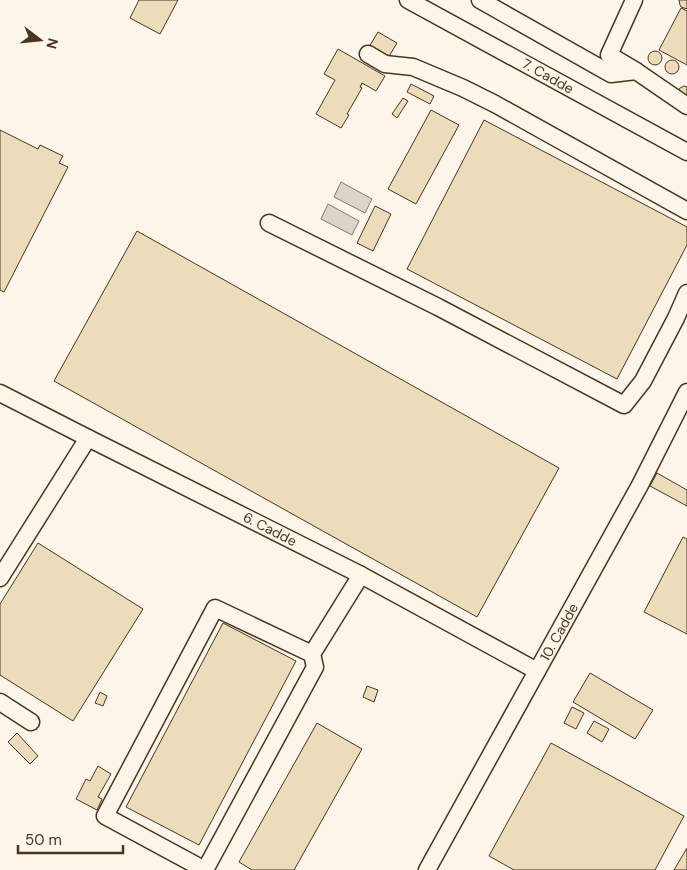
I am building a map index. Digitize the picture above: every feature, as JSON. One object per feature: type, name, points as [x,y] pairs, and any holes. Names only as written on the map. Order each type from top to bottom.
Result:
[{"type":"lane","name":"7. Cadde","points":[[408,0],[687,152]]},
{"type":"lane","points":[[480,0],[611,74],[636,70]]},
{"type":"lane","points":[[634,0],[609,55],[636,70],[687,106]]},
{"type":"lane","points":[[368,54],[385,64],[413,67],[479,96],[687,211]]},
{"type":"lane","points":[[269,223],[438,307],[624,405],[643,382],[682,321],[687,292]]},
{"type":"lane","name":"10. Cadde","points":[[427,870],[640,485],[687,392]]},
{"type":"lane","name":"6. Cadde","points":[[0,393],[361,575],[537,671]]},
{"type":"lane","points":[[0,578],[88,438]]},
{"type":"lane","points":[[312,654],[215,608],[105,816],[205,870],[315,667],[312,654],[361,575]]},
{"type":"lane","points":[[0,702],[31,722]]},
{"type":"shaded area","points":[[341,182],[372,199],[365,213],[334,197]]},
{"type":"shaded area","points":[[328,204],[359,221],[352,235],[321,219]]},
{"type":"building","points":[[139,0],[178,0],[160,34],[130,18]]},
{"type":"building","points":[[679,0],[687,0],[687,9],[681,7]]},
{"type":"building","points":[[681,8],[687,11],[687,65],[659,50]]},
{"type":"building","points":[[378,32],[397,43],[388,58],[369,47]]},
{"type":"building","points":[[338,49],[385,76],[376,91],[362,83],[360,87],[362,88],[341,128],[316,114],[335,80],[324,74]]},
{"type":"building","points":[[652,51],[658,51],[662,58],[658,65],[652,65],[648,61],[648,55]]},
{"type":"building","points":[[669,60],[675,60],[679,67],[675,74],[669,74],[665,70],[665,64]]},
{"type":"building","points":[[411,84],[434,96],[430,104],[407,92]]},
{"type":"building","points":[[684,86],[687,87],[687,101],[677,92]]},
{"type":"building","points":[[403,98],[408,101],[397,118],[392,114]]},
{"type":"building","points":[[431,110],[459,125],[416,204],[388,189]]},
{"type":"building","points":[[484,120],[687,227],[687,245],[617,379],[407,269]]},
{"type":"building","points":[[0,130],[38,149],[40,145],[63,156],[59,163],[68,167],[4,292],[0,290]]},
{"type":"building","points":[[375,206],[391,214],[373,251],[357,243]]},
{"type":"building","points":[[137,231],[559,468],[477,617],[54,381]]},
{"type":"building","points":[[657,473],[687,490],[687,506],[650,486]]},
{"type":"building","points":[[683,537],[687,539],[687,634],[644,612]]},
{"type":"building","points":[[38,543],[143,609],[73,721],[0,675],[0,604]]},
{"type":"building","points":[[223,623],[296,661],[199,845],[126,807]]},
{"type":"building","points":[[590,673],[653,710],[635,739],[573,702]]},
{"type":"building","points":[[367,686],[378,690],[374,702],[363,697]]},
{"type":"building","points":[[100,692],[107,696],[103,706],[95,703]]},
{"type":"building","points":[[572,707],[584,713],[576,729],[564,723]]},
{"type":"building","points":[[594,721],[609,729],[602,742],[587,733]]},
{"type":"building","points":[[317,723],[362,749],[294,870],[252,870],[239,862]]},
{"type":"building","points":[[17,733],[38,756],[30,764],[8,742]]},
{"type":"building","points":[[551,743],[684,816],[655,870],[514,870],[489,856]]},
{"type":"building","points":[[98,766],[111,774],[98,797],[102,799],[97,810],[76,799],[86,779],[90,781]]},
{"type":"building","points":[[687,848],[687,870],[674,870]]}]
